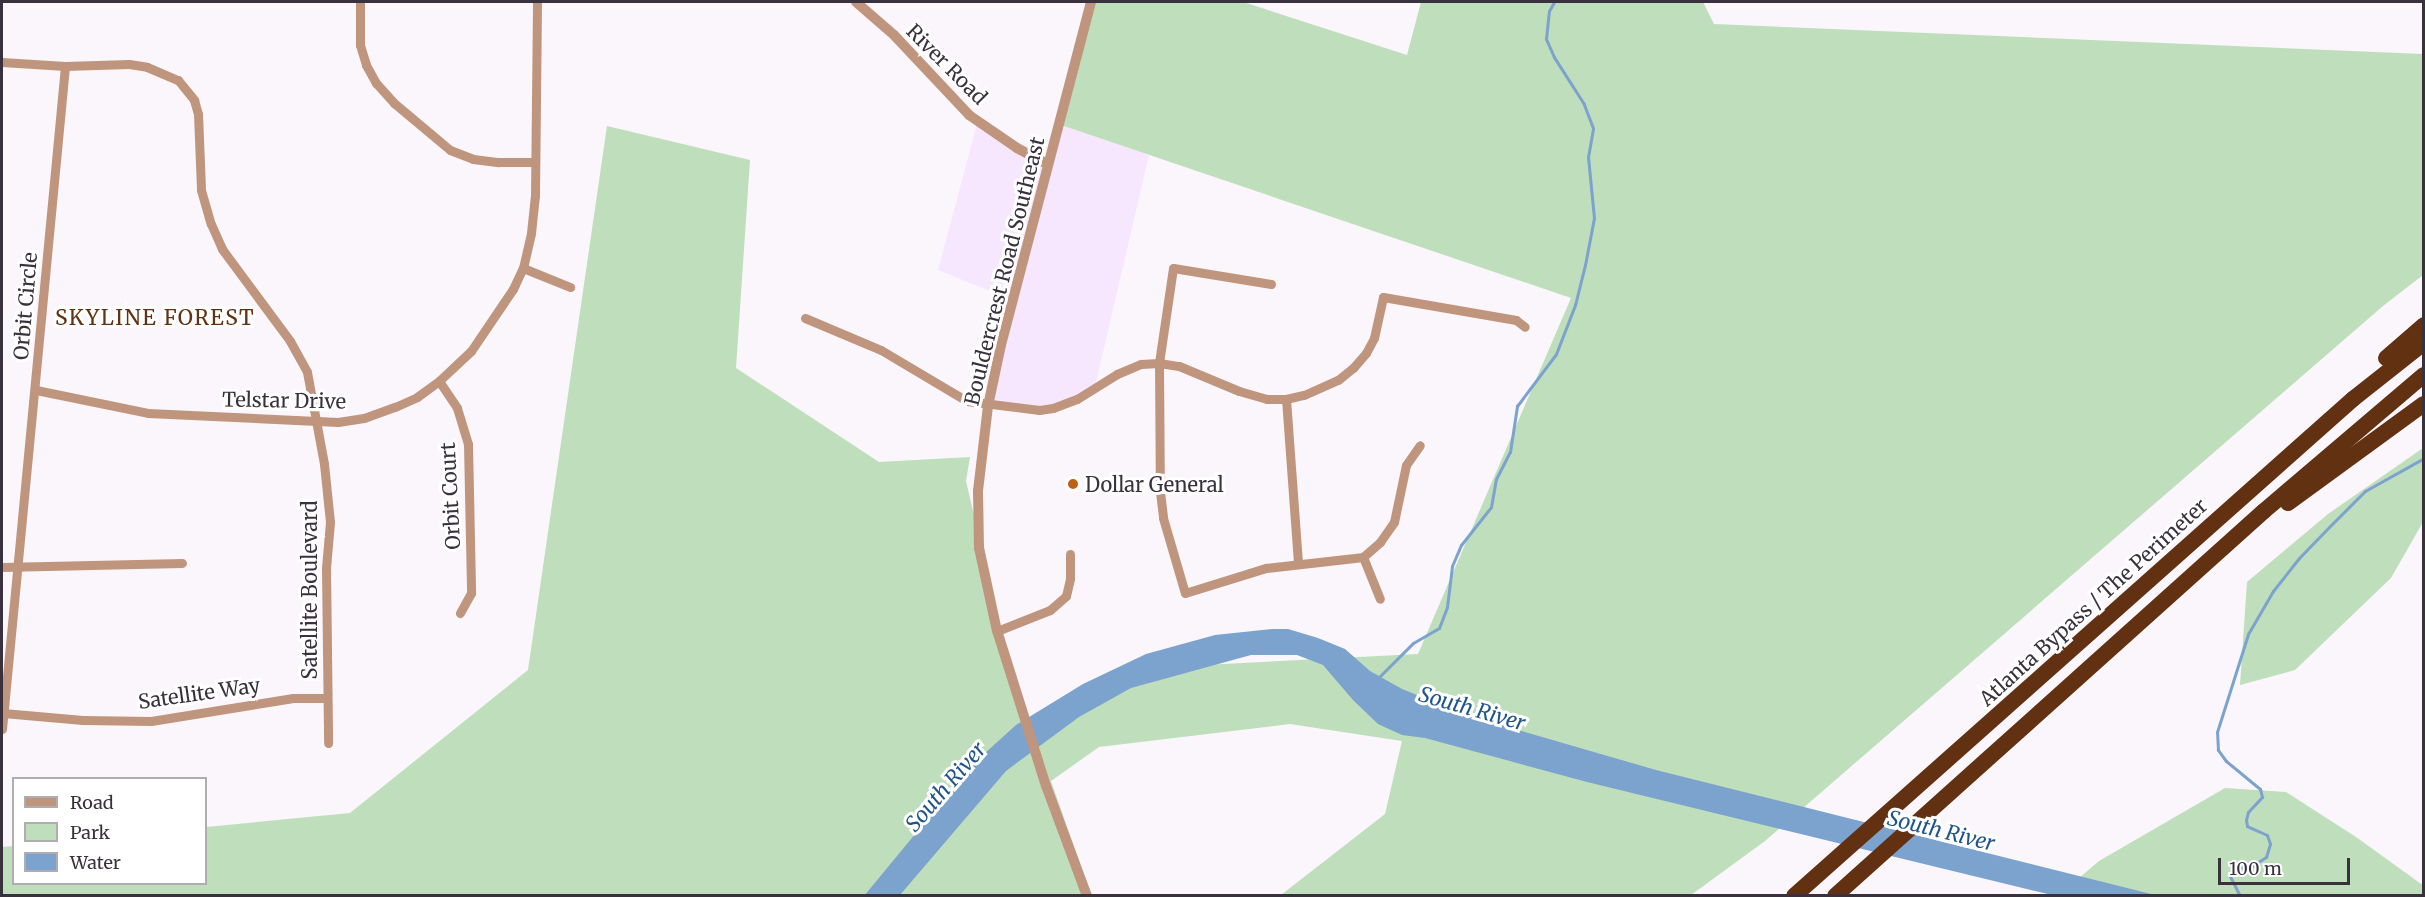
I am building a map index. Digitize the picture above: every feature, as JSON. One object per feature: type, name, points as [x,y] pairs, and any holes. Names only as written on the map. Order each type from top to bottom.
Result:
[{"type":"highway","points":[[2278,466],[2375,369],[2424,325]]},
{"type":"highway","name":"Atlanta Bypass / The Perimeter","points":[[1794,896],[2353,399],[2424,342]]},
{"type":"highway","points":[[1837,896],[2344,440],[2424,375]]},
{"type":"highway","points":[[2201,568],[2424,404]]},
{"type":"street","points":[[360,2],[360,45],[366,65],[376,83],[394,104],[450,150],[473,159],[535,162]]},
{"type":"street","name":"Telstar Drive","points":[[36,390],[148,413],[316,422],[364,418],[417,397],[439,381],[471,351],[513,289],[523,268],[531,233],[535,162],[537,2]]},
{"type":"street","name":"River Road","points":[[856,2],[894,35],[969,115],[1017,148],[1047,164]]},
{"type":"street","name":"Bouldercrest Road Southeast","points":[[1087,896],[1046,786],[997,631],[979,548],[978,491],[988,406],[1047,164],[1091,2]]},
{"type":"street","name":"Satellite Boulevard","points":[[2,62],[65,66],[129,64],[167,74],[189,90],[198,114],[201,190],[211,225],[222,249],[290,341],[307,372],[324,464],[330,522],[326,568],[328,743]]},
{"type":"street","name":"Orbit Circle","points":[[2,729],[65,66]]},
{"type":"street","points":[[523,268],[570,287]]},
{"type":"street","points":[[1271,284],[1173,268],[1160,363],[1163,518],[1185,593],[1242,574],[1298,563],[1363,557],[1380,542],[1394,522],[1406,465],[1420,445]]},
{"type":"street","points":[[805,318],[881,350],[967,401],[988,406],[1039,410],[1053,408],[1077,399],[1117,374],[1141,364],[1160,363],[1179,366],[1239,391],[1267,399],[1286,399],[1321,390],[1353,368],[1366,353],[1374,338],[1383,297],[1516,320],[1525,327]]},
{"type":"street","name":"Orbit Court","points":[[439,381],[457,408],[468,444],[471,593],[460,613]]},
{"type":"street","points":[[1286,399],[1298,563]]},
{"type":"street","points":[[997,631],[1050,610],[1066,596],[1070,578],[1070,554]]},
{"type":"street","points":[[1363,557],[1380,599]]},
{"type":"street","points":[[2,567],[182,563]]},
{"type":"street","name":"Satellite Way","points":[[3,713],[83,720],[150,720],[293,698],[327,698]]},
{"type":"shaded area","points":[[977,124],[1050,162],[1061,125],[1149,155],[1094,391],[1051,410],[990,407],[1014,301],[938,270]]},
{"type":"green space","points":[[1094,2],[1243,2],[1407,55],[1421,2],[1703,2],[1714,24],[2423,54],[2423,275],[2383,306],[1765,841],[1691,895],[1281,895],[1385,814],[1402,741],[1290,724],[1099,747],[1051,781],[1091,895],[2,896],[2,847],[12,846],[12,885],[207,885],[207,827],[350,813],[528,670],[607,126],[750,160],[736,368],[879,462],[970,457],[966,481],[1022,721],[1126,669],[1418,654],[1571,298],[1061,125]]},
{"type":"green space","points":[[2423,448],[2423,522],[2391,578],[2295,670],[2240,685],[2247,582],[2328,514]]},
{"type":"green space","points":[[2225,788],[2286,792],[2356,837],[2424,886],[2423,896],[2058,896],[2099,861]]},
{"type":"water","name":"South River","points":[[1288,629],[1345,649],[1370,671],[1402,689],[1473,717],[1656,770],[2155,895],[2052,895],[1587,782],[1425,738],[1402,735],[1378,724],[1353,700],[1323,665],[1297,655],[1251,655],[1131,688],[1079,717],[1006,771],[900,895],[864,896],[973,764],[1016,725],[1083,684],[1146,654],[1215,635]]},
{"type":"waterway","points":[[1378,678],[1413,643],[1439,628],[1447,607],[1452,566],[1461,545],[1491,507],[1496,479],[1510,452],[1517,406],[1556,354],[1575,305],[1594,218],[1588,157],[1593,128],[1584,104],[1554,57],[1546,39],[1549,11],[1554,2]]},
{"type":"waterway","points":[[2240,896],[2230,876],[2233,869],[2252,866],[2266,857],[2270,844],[2267,835],[2247,826],[2248,812],[2262,797],[2260,789],[2226,761],[2218,750],[2217,732],[2248,634],[2273,591],[2299,558],[2332,524],[2365,491],[2424,458]]},
{"type":"place","name":"Dollar General","points":[[1073,484]]},
{"type":"district","name":"SKYLINE FOREST","points":[[155,318]]}]
